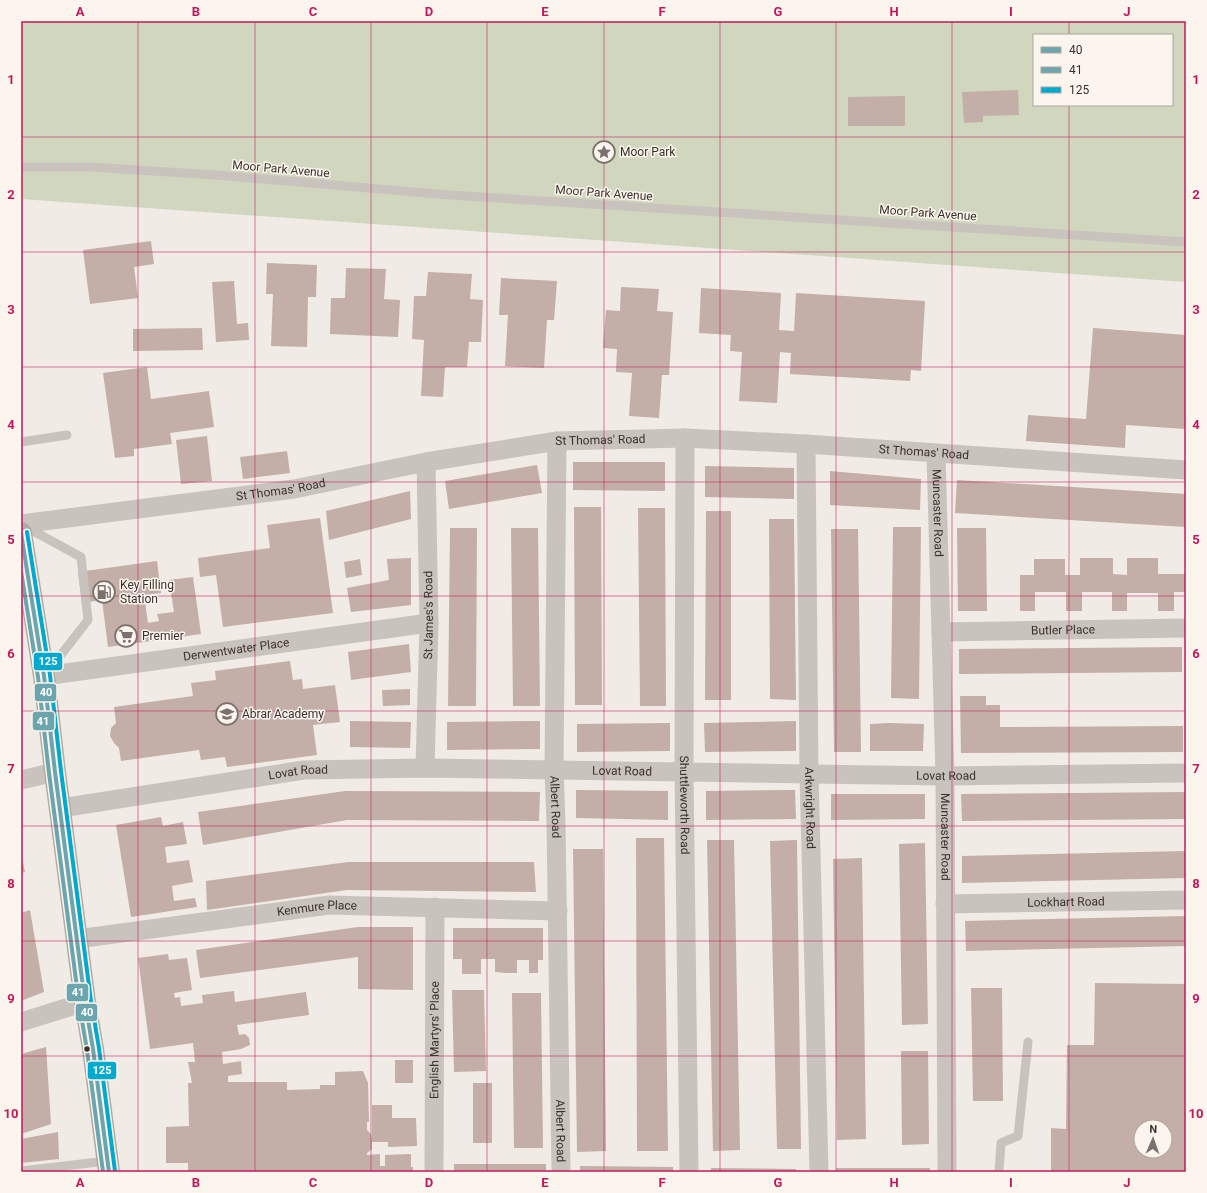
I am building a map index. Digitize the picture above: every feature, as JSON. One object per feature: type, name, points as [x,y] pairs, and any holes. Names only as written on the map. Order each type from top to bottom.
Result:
[{"type":"highway","points":[[21,533],[44,676],[85,1002],[108,1166]]},
{"type":"street","name":"St Thomas' Road","points":[[21,524],[294,490],[426,462],[557,441],[685,438],[806,444],[1186,470]]},
{"type":"street","name":"Shuttleworth Road","points":[[685,438],[684,772],[689,1172]]},
{"type":"street","name":"Albert Road","points":[[557,441],[554,770],[558,911],[561,1172]]},
{"type":"street","name":"Arkwright Road","points":[[806,444],[809,773],[819,1172]]},
{"type":"street","name":"Muncaster Road","points":[[936,454],[945,776],[947,1172]]},
{"type":"street","name":"St James's Road","points":[[425,768],[429,623],[426,462]]},
{"type":"street","name":"Derwentwater Place","points":[[44,676],[429,623]]},
{"type":"street","name":"Butler Place","points":[[940,632],[1186,628]]},
{"type":"street","name":"Lovat Road","points":[[61,808],[304,770],[425,768],[945,776],[1186,773]]},
{"type":"street","points":[[21,780],[55,772]]},
{"type":"street","name":"Lockhart Road","points":[[945,904],[1186,900]]},
{"type":"street","name":"Kenmure Place","points":[[77,939],[329,905],[558,911]]},
{"type":"street","name":"English Martyrs' Place","points":[[434,1172],[435,908]]},
{"type":"street","points":[[21,1022],[85,1002]]},
{"type":"lane","name":"Moor Park Avenue","points":[[21,168],[91,167],[199,174],[450,195],[1186,242]]},
{"type":"lane","points":[[21,442],[67,435]]},
{"type":"lane","points":[[21,524],[81,557],[88,620],[44,676]]},
{"type":"lane","points":[[999,1172],[1000,1143],[1018,1136],[1028,1042]]},
{"type":"lane","points":[[21,1171],[108,1166]]},
{"type":"green space","name":"Moor Park","points":[[21,21],[1186,21],[1186,282],[21,199]]},
{"type":"building","points":[[1018,90],[1019,115],[983,116],[983,122],[964,123],[962,92]]},
{"type":"building","points":[[905,96],[905,126],[848,126],[848,97]]},
{"type":"building","points":[[151,241],[154,264],[134,267],[138,298],[90,304],[83,250]]},
{"type":"building","points":[[267,263],[317,265],[316,297],[308,297],[307,347],[271,346],[273,294],[266,294]]},
{"type":"building","points":[[346,268],[386,269],[384,299],[400,300],[398,337],[330,334],[331,298],[345,298]]},
{"type":"building","points":[[428,272],[472,274],[470,299],[483,300],[481,342],[469,342],[467,367],[445,367],[443,397],[421,396],[424,340],[412,339],[414,296],[426,296]]},
{"type":"building","points":[[501,278],[557,281],[554,320],[547,320],[544,368],[505,366],[508,315],[499,315]]},
{"type":"building","points":[[234,281],[237,324],[248,323],[249,340],[216,342],[212,282]]},
{"type":"building","points":[[621,287],[659,289],[657,311],[673,312],[669,375],[662,375],[659,418],[629,416],[632,373],[616,372],[617,349],[603,348],[606,310],[620,311]]},
{"type":"building","points":[[701,288],[781,293],[779,330],[794,331],[796,293],[925,301],[921,371],[911,370],[910,381],[790,374],[791,353],[780,352],[777,403],[739,401],[742,352],[730,351],[731,335],[699,333]]},
{"type":"building","points":[[202,328],[203,350],[133,351],[133,329]]},
{"type":"building","points":[[1093,328],[1186,335],[1186,429],[1126,425],[1125,448],[1026,441],[1028,415],[1086,419]]},
{"type":"building","points":[[147,367],[151,399],[209,391],[214,427],[170,433],[172,444],[134,449],[134,456],[115,458],[103,373]]},
{"type":"building","points":[[207,436],[212,481],[181,484],[176,440]]},
{"type":"building","points":[[287,451],[290,473],[243,479],[240,457]]},
{"type":"building","points":[[573,462],[665,462],[665,491],[573,490]]},
{"type":"building","points":[[537,465],[542,493],[449,509],[445,481]]},
{"type":"building","points":[[705,466],[794,468],[794,499],[705,497]]},
{"type":"building","points":[[830,471],[921,479],[920,510],[830,505]]},
{"type":"building","points":[[957,480],[1186,494],[1186,527],[955,513]]},
{"type":"building","points":[[410,491],[411,519],[329,540],[326,511]]},
{"type":"building","points":[[574,507],[601,507],[602,705],[575,705]]},
{"type":"building","points":[[638,508],[665,508],[666,706],[640,706]]},
{"type":"building","points":[[706,511],[731,511],[731,700],[705,700]]},
{"type":"building","points":[[320,518],[333,613],[223,627],[216,575],[200,577],[198,558],[270,548],[267,525]]},
{"type":"building","points":[[769,519],[794,519],[796,700],[770,699]]},
{"type":"building","points":[[893,527],[921,527],[919,699],[891,698]]},
{"type":"building","points":[[450,528],[477,528],[476,706],[448,706]]},
{"type":"building","points":[[511,528],[538,528],[540,706],[513,706]]},
{"type":"building","points":[[957,528],[986,528],[987,611],[958,611]]},
{"type":"building","points":[[831,529],[858,529],[861,752],[834,752]]},
{"type":"building","points":[[411,558],[411,605],[351,612],[347,588],[389,580],[387,559]]},
{"type":"building","points":[[1080,558],[1113,558],[1113,574],[1127,575],[1127,558],[1158,558],[1158,574],[1186,574],[1186,592],[1174,592],[1174,611],[1158,611],[1158,593],[1127,593],[1127,611],[1112,611],[1112,592],[1082,592],[1082,611],[1066,611],[1066,592],[1035,592],[1035,611],[1020,611],[1020,575],[1034,575],[1034,559],[1065,559],[1065,575],[1080,575]]},
{"type":"building","points":[[360,559],[362,575],[346,578],[344,562]]},
{"type":"building","points":[[157,561],[161,593],[144,595],[148,623],[159,621],[157,614],[174,612],[169,580],[193,577],[201,634],[108,647],[102,600],[82,603],[78,572]]},
{"type":"building","points":[[409,644],[411,672],[351,680],[348,652]]},
{"type":"building","points":[[1182,647],[1182,672],[959,674],[959,649]]},
{"type":"building","name":"Abrar Academy","points":[[290,661],[293,680],[302,679],[303,689],[335,685],[340,722],[313,725],[317,755],[227,767],[225,757],[201,760],[199,750],[121,761],[119,748],[110,736],[111,728],[116,723],[114,707],[193,696],[191,683],[216,680],[215,671]]},
{"type":"building","points":[[410,689],[410,705],[383,706],[382,690]]},
{"type":"building","points":[[960,696],[986,696],[986,705],[1000,705],[1000,727],[1183,726],[1183,752],[961,753]]},
{"type":"building","points":[[350,721],[411,722],[410,748],[350,747]]},
{"type":"building","points":[[540,721],[540,749],[447,750],[447,722]]},
{"type":"building","points":[[796,721],[796,751],[705,752],[704,723]]},
{"type":"building","points":[[670,723],[670,751],[577,752],[577,724]]},
{"type":"building","points":[[870,724],[924,724],[923,751],[870,751]]},
{"type":"building","points":[[576,790],[668,791],[668,820],[576,818]]},
{"type":"building","points":[[795,790],[796,819],[706,820],[706,791]]},
{"type":"building","points":[[345,791],[540,792],[539,821],[347,820],[203,845],[198,812]]},
{"type":"building","points":[[1186,792],[1186,819],[962,821],[961,794]]},
{"type":"building","points":[[831,794],[925,794],[925,819],[831,820]]},
{"type":"building","points":[[161,817],[163,826],[183,822],[187,844],[165,847],[167,863],[189,860],[193,882],[172,886],[174,901],[195,898],[197,907],[131,917],[116,825]]},
{"type":"building","points":[[636,838],[664,838],[668,1151],[637,1151]]},
{"type":"building","points":[[707,840],[734,840],[740,1150],[713,1151]]},
{"type":"building","points":[[797,840],[801,1149],[777,1149],[770,841]]},
{"type":"building","points":[[925,843],[928,1024],[902,1025],[899,844]]},
{"type":"building","points":[[573,849],[603,849],[606,1151],[577,1152]]},
{"type":"building","points":[[1186,851],[1186,878],[962,883],[962,856]]},
{"type":"building","points":[[21,852],[25,872],[21,873]]},
{"type":"building","points":[[862,858],[866,1139],[837,1140],[833,859]]},
{"type":"building","points":[[348,862],[534,862],[536,892],[347,890],[207,910],[206,881]]},
{"type":"building","points":[[30,910],[44,992],[21,1001],[21,913]]},
{"type":"building","points":[[1186,916],[1186,946],[966,951],[965,921]]},
{"type":"building","points":[[358,927],[413,927],[413,990],[358,989],[358,957],[200,978],[196,950]]},
{"type":"building","points":[[453,928],[543,928],[543,960],[538,960],[538,973],[529,973],[529,960],[517,960],[517,973],[507,973],[495,972],[495,959],[481,959],[481,974],[462,974],[462,959],[453,959]]},
{"type":"building","points":[[168,954],[169,960],[187,958],[192,990],[174,993],[175,998],[180,997],[181,1006],[203,1003],[202,995],[234,991],[235,1002],[306,992],[309,1015],[237,1025],[239,1035],[245,1034],[249,1038],[250,1045],[241,1049],[222,1052],[223,1064],[241,1061],[242,1074],[228,1076],[228,1082],[287,1082],[287,1090],[320,1089],[320,1085],[335,1085],[335,1072],[363,1071],[368,1083],[369,1122],[367,1122],[367,1130],[371,1134],[372,1139],[372,1149],[367,1153],[367,1155],[380,1154],[380,1166],[385,1166],[385,1155],[411,1154],[411,1167],[413,1167],[413,1172],[188,1172],[188,1163],[166,1163],[166,1127],[189,1126],[188,1083],[192,1083],[188,1062],[195,1062],[193,1043],[150,1049],[138,958]]},
{"type":"building","points":[[1095,983],[1186,984],[1186,1172],[1051,1172],[1051,1128],[1066,1129],[1067,1045],[1094,1045]]},
{"type":"building","points":[[971,988],[1002,988],[1003,1101],[973,1101]]},
{"type":"building","points":[[452,990],[484,990],[486,1071],[454,1072]]},
{"type":"building","points":[[512,993],[541,993],[543,1148],[514,1148]]},
{"type":"building","points":[[46,1047],[51,1124],[21,1134],[21,1054]]},
{"type":"building","points":[[901,1051],[928,1051],[929,1144],[902,1145]]},
{"type":"building","points":[[395,1060],[413,1060],[413,1083],[395,1083]]},
{"type":"building","points":[[473,1083],[492,1083],[492,1143],[473,1143]]},
{"type":"building","points":[[372,1105],[392,1105],[392,1118],[416,1118],[417,1146],[388,1147],[388,1142],[372,1142]]},
{"type":"building","points":[[58,1132],[59,1159],[21,1163],[21,1139]]},
{"type":"building","points":[[454,1164],[546,1164],[546,1172],[454,1172]]},
{"type":"building","points":[[580,1166],[673,1167],[673,1172],[580,1172]]},
{"type":"building","points":[[711,1168],[796,1169],[796,1172],[711,1172]]},
{"type":"building","points":[[836,1168],[930,1168],[930,1172],[836,1172]]},
{"type":"transit line","name":"125","points":[[27,532],[50,675],[91,1001],[99,1048],[115,1171]]},
{"type":"transit line","name":"40","points":[[21,533],[44,676],[85,1002],[93,1049],[109,1172]]},
{"type":"transit line","name":"41","points":[[21,571],[38,677],[79,1003],[87,1050],[103,1172]]},
{"type":"place","name":"Moor Park","points":[[604,152]]},
{"type":"place","name":"Key Filling Station","points":[[104,592]]},
{"type":"place","name":"Premier","points":[[126,636]]},
{"type":"place","name":"Abrar Academy","points":[[227,714]]}]
